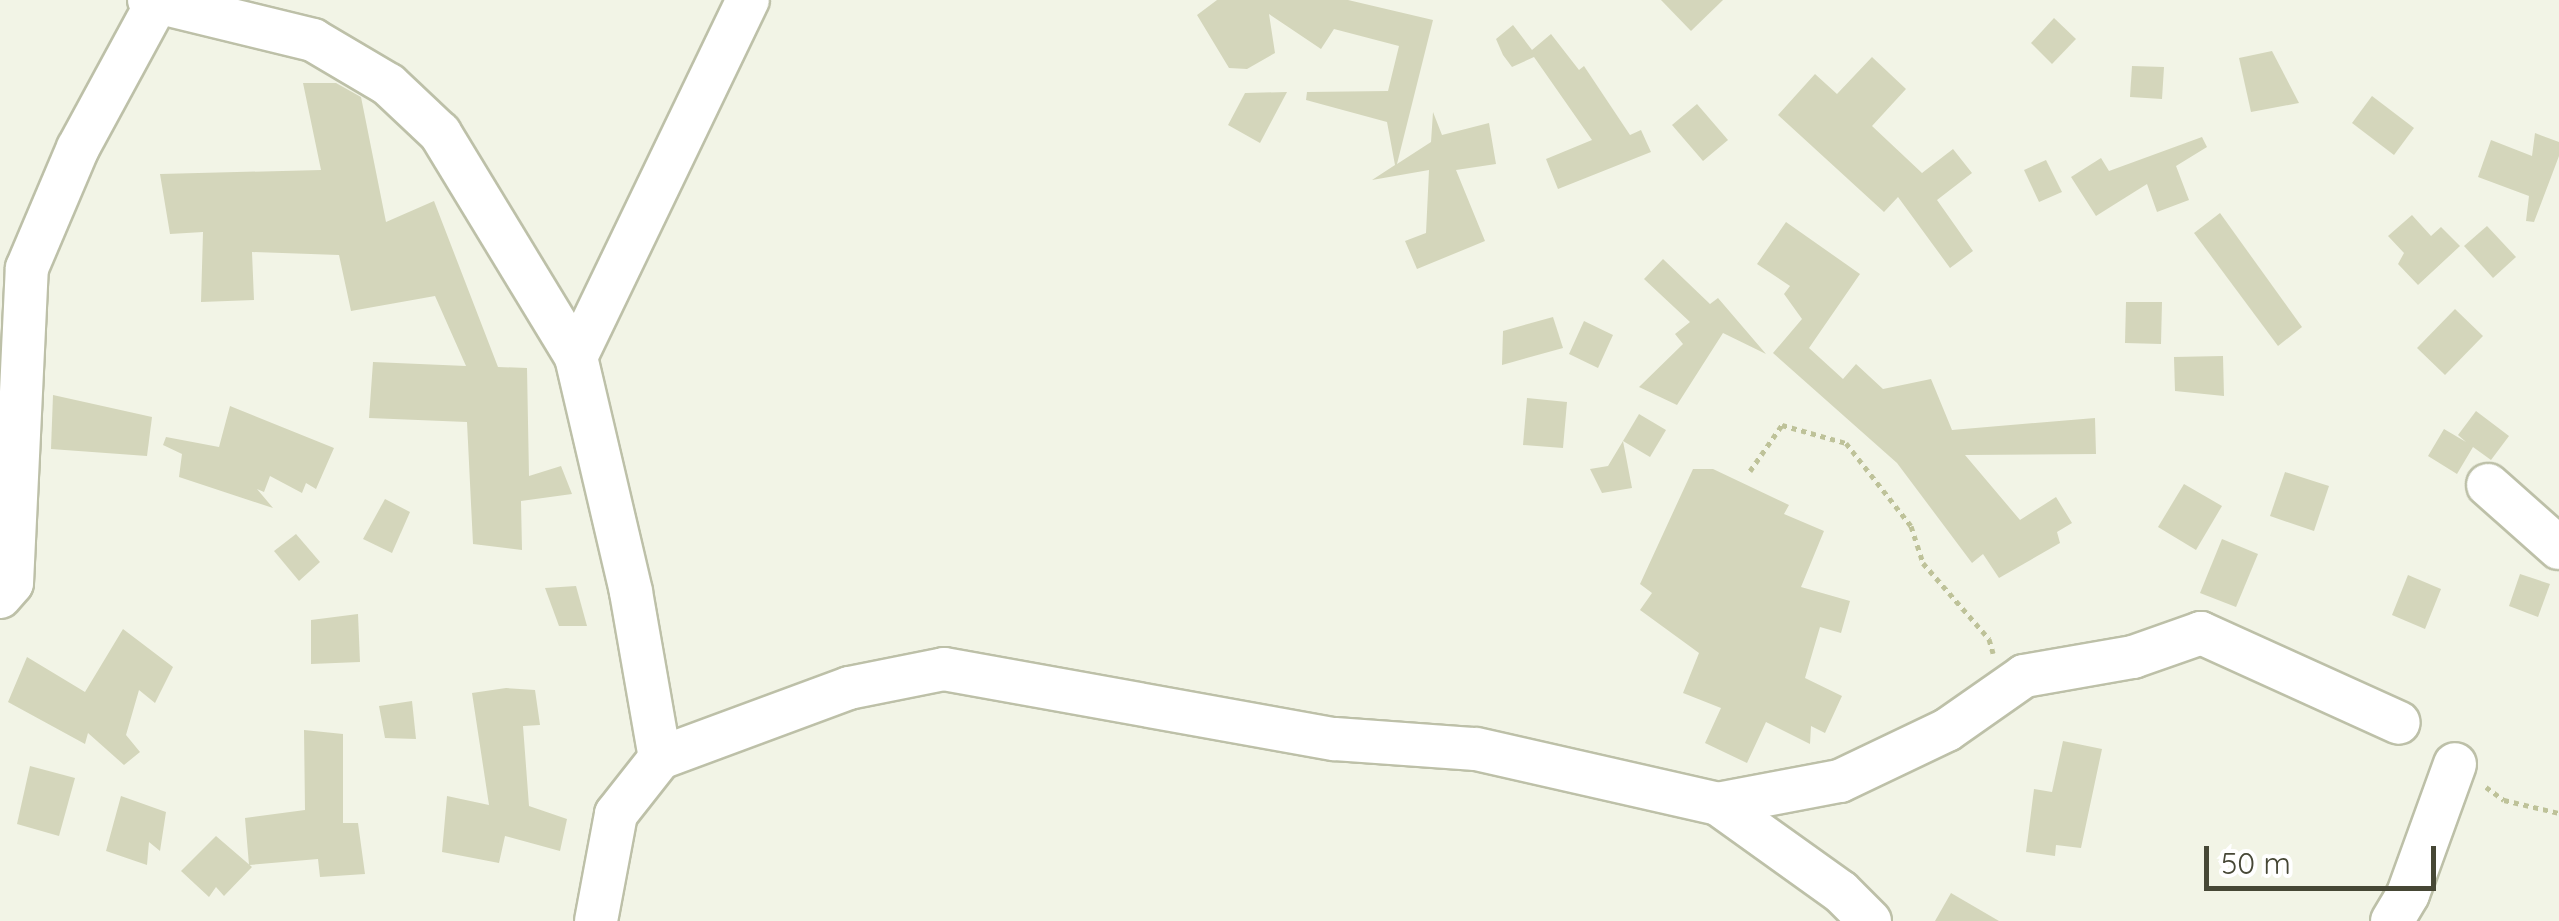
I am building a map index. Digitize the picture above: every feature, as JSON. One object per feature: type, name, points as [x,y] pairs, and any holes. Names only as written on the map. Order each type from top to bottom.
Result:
[{"type":"street","points":[[576,357],[748,0]]},
{"type":"street","points":[[0,597],[12,582],[14,266],[152,3],[313,40],[389,85],[440,133],[576,357],[631,592],[660,758]]},
{"type":"street","points":[[2488,486],[2559,548]]},
{"type":"street","points":[[1718,804],[1840,781],[1947,730],[2024,676],[2133,656],[2201,633],[2399,723]]},
{"type":"street","points":[[596,921],[616,814],[660,758],[848,688],[944,669],[1334,739],[1476,749],[1718,804],[1842,892],[1870,921]]},
{"type":"street","points":[[2392,921],[2408,894],[2454,764]]},
{"type":"path","points":[[1750,471],[1782,425],[1846,442],[1911,526],[1923,562],[1989,640],[2002,691]]},
{"type":"building","points":[[1217,0],[1348,0],[1433,20],[1397,164],[1431,142],[1433,112],[1442,135],[1489,123],[1496,164],[1456,170],[1485,241],[1417,269],[1405,241],[1426,233],[1429,170],[1372,180],[1395,165],[1387,122],[1306,100],[1307,92],[1388,91],[1399,46],[1334,29],[1321,49],[1269,14],[1275,53],[1247,69],[1229,68],[1197,15]]},
{"type":"building","points":[[1661,0],[1723,0],[1691,31]]},
{"type":"building","points":[[2054,18],[2076,39],[2052,64],[2031,43]]},
{"type":"building","points":[[1513,25],[1532,50],[1551,34],[1579,70],[1584,66],[1630,135],[1641,130],[1651,152],[1558,189],[1546,159],[1592,140],[1534,57],[1512,67],[1503,55],[1496,39]]},
{"type":"building","points":[[2272,51],[2299,103],[2251,112],[2239,58]]},
{"type":"building","points":[[1872,57],[1906,89],[1872,126],[1922,173],[1953,149],[1972,173],[1937,200],[1973,251],[1950,268],[1898,197],[1884,212],[1778,115],[1815,74],[1837,94]]},
{"type":"building","points":[[2132,66],[2164,67],[2162,99],[2130,97]]},
{"type":"building","points":[[303,83],[336,83],[361,97],[386,222],[434,201],[498,367],[527,368],[529,476],[561,466],[572,494],[521,501],[522,550],[473,544],[467,422],[369,418],[373,362],[466,366],[435,296],[351,311],[339,255],[252,252],[254,300],[201,302],[203,232],[170,234],[160,174],[321,170]]},
{"type":"building","points":[[1287,92],[1260,143],[1228,125],[1245,93]]},
{"type":"building","points":[[2372,96],[2414,128],[2394,155],[2352,123]]},
{"type":"building","points":[[1697,104],[1728,140],[1703,161],[1672,125]]},
{"type":"building","points":[[2535,133],[2559,142],[2559,156],[2534,222],[2526,221],[2529,196],[2478,177],[2491,140],[2532,156]]},
{"type":"building","points":[[2202,137],[2207,147],[2176,166],[2189,200],[2157,212],[2147,184],[2096,216],[2071,177],[2101,158],[2109,171]]},
{"type":"building","points":[[2046,160],[2062,192],[2039,202],[2024,170]]},
{"type":"building","points":[[2220,213],[2302,327],[2278,346],[2194,233]]},
{"type":"building","points":[[2412,215],[2431,236],[2441,227],[2460,246],[2418,285],[2398,264],[2404,253],[2388,236]]},
{"type":"building","points":[[1786,222],[1860,274],[1809,348],[1843,379],[1856,364],[1883,389],[1931,379],[1952,430],[2095,418],[2096,454],[1965,455],[2020,520],[2056,497],[2072,523],[2057,532],[2060,543],[1999,578],[1983,554],[1972,563],[1897,463],[1773,353],[1802,319],[1784,294],[1790,286],[1757,264]]},
{"type":"building","points":[[2487,226],[2516,257],[2493,278],[2464,246]]},
{"type":"building","points":[[1663,259],[1710,304],[1718,298],[1766,354],[1723,333],[1677,405],[1639,387],[1683,344],[1675,334],[1690,322],[1644,279]]},
{"type":"building","points":[[2126,302],[2162,302],[2161,344],[2125,343]]},
{"type":"building","points":[[2455,309],[2483,336],[2445,375],[2417,348]]},
{"type":"building","points":[[1553,317],[1563,348],[1502,365],[1503,331]]},
{"type":"building","points":[[1584,321],[1613,335],[1598,368],[1569,354]]},
{"type":"building","points":[[2223,356],[2224,396],[2175,391],[2174,357]]},
{"type":"building","points":[[53,395],[152,417],[147,456],[51,449]]},
{"type":"building","points":[[1527,398],[1567,402],[1563,448],[1523,445]]},
{"type":"building","points":[[230,406],[334,448],[316,489],[306,483],[302,493],[270,476],[264,492],[257,489],[273,508],[179,477],[182,454],[163,445],[166,437],[219,447]]},
{"type":"building","points":[[2476,411],[2509,436],[2491,460],[2473,447],[2457,474],[2428,456],[2444,429],[2466,442],[2458,435]]},
{"type":"building","points":[[1639,414],[1666,430],[1650,457],[1623,441]]},
{"type":"building","points":[[1623,441],[1632,488],[1602,493],[1590,469],[1608,466]]},
{"type":"building","points":[[1693,469],[1713,469],[1789,505],[1784,514],[1824,531],[1801,587],[1850,601],[1841,633],[1820,627],[1805,678],[1842,696],[1825,733],[1811,726],[1810,744],[1766,722],[1747,763],[1705,743],[1721,708],[1683,693],[1699,653],[1640,610],[1652,593],[1640,584]]},
{"type":"building","points":[[2285,472],[2329,486],[2314,531],[2270,516]]},
{"type":"building","points":[[2184,484],[2222,506],[2196,550],[2158,527]]},
{"type":"building","points":[[385,499],[410,512],[392,553],[363,539]]},
{"type":"building","points":[[296,534],[320,562],[299,581],[274,551]]},
{"type":"building","points":[[2222,539],[2258,554],[2236,607],[2200,593]]},
{"type":"building","points":[[2520,574],[2550,584],[2538,617],[2509,606]]},
{"type":"building","points":[[2408,575],[2441,589],[2425,629],[2392,615]]},
{"type":"building","points":[[576,586],[587,626],[559,626],[545,588]]},
{"type":"building","points":[[358,614],[360,662],[311,664],[311,620]]},
{"type":"building","points":[[123,629],[173,667],[155,703],[139,690],[126,735],[140,752],[124,765],[88,733],[85,744],[8,702],[27,657],[85,692]]},
{"type":"building","points":[[506,688],[535,690],[540,725],[523,726],[529,806],[567,819],[560,851],[505,836],[499,863],[442,852],[447,796],[489,805],[472,693]]},
{"type":"building","points":[[412,701],[416,739],[385,738],[379,706]]},
{"type":"building","points":[[304,730],[343,734],[343,823],[358,823],[365,874],[320,877],[318,859],[249,865],[245,818],[305,810]]},
{"type":"building","points":[[2063,741],[2102,749],[2081,848],[2056,845],[2055,856],[2026,852],[2034,789],[2052,792]]},
{"type":"building","points":[[30,766],[75,778],[59,836],[17,824]]},
{"type":"building","points":[[121,796],[166,812],[160,851],[149,842],[147,865],[106,851]]},
{"type":"building","points":[[216,836],[252,867],[224,896],[216,887],[209,897],[181,871]]},
{"type":"building","points":[[1951,893],[1999,921],[1935,921]]}]
